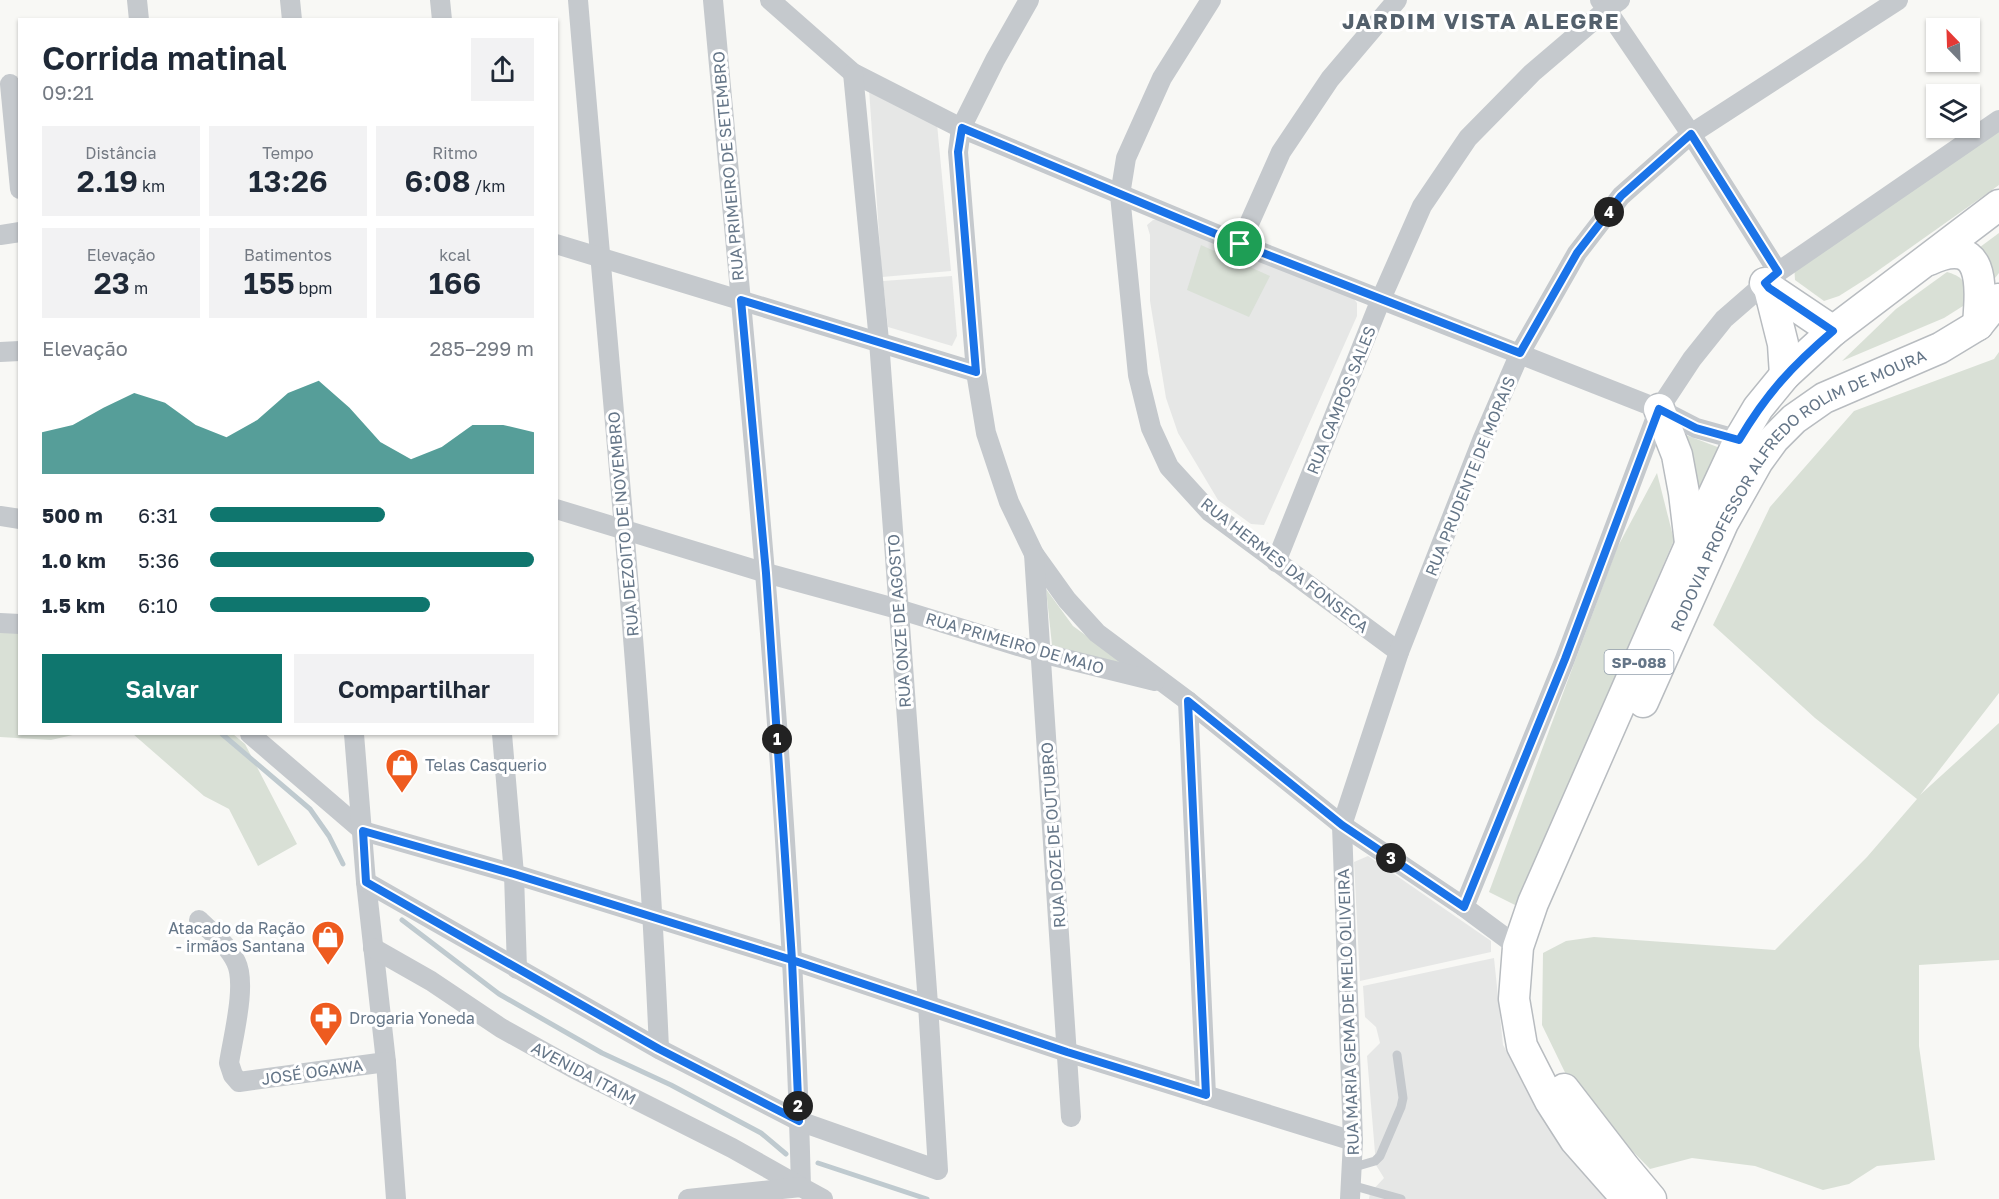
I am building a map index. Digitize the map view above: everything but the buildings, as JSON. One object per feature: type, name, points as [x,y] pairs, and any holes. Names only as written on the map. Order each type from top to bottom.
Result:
[{"type":"main road","name":"RODOVIA PROFESSOR ALFREDO ROLIM DE MOURA","points":[[1627,1199],[1575,1140],[1550,1101],[1522,1046],[1514,999],[1518,947],[1533,903],[1690,545],[1739,440],[1758,408],[1785,375],[1833,331],[1999,205]]},
{"type":"main road","points":[[1925,261],[1944,253],[1960,253],[1973,260],[1979,273],[1981,290],[1978,326]]},
{"type":"main road","points":[[1771,281],[1833,331]]},
{"type":"main road","points":[[1771,281],[1783,345],[1785,375]]},
{"type":"main road","name":"RODOVIA PROFESSOR ALFREDO ROLIM DE MOURA","points":[[1651,1199],[1568,1096],[1551,1064],[1536,1027],[1538,951],[1551,909],[1723,523],[1758,461],[1774,439],[1794,419],[1824,398],[1940,348],[1978,326],[1999,299]]},
{"type":"main road","points":[[1659,409],[1677,455],[1690,545]]},
{"type":"street","points":[[137,0],[139,18]]},
{"type":"street","points":[[290,0],[291,18]]},
{"type":"street","points":[[440,0],[442,18]]},
{"type":"street","name":"RUA DEZOITO DE NOVEMBRO","points":[[578,0],[625,530],[653,917],[659,1049]]},
{"type":"street","name":"RUA PRIMEIRO DE SETEMBRO","points":[[713,0],[766,573],[792,960],[801,1187]]},
{"type":"street","points":[[770,0],[853,73],[962,128],[1240,244],[1659,409],[1696,428],[1739,440]]},
{"type":"street","points":[[1029,0],[995,60],[962,128],[958,152],[976,372],[986,433],[1010,502],[1034,554],[1067,600],[1097,633],[1188,701],[1342,825],[1464,907],[1518,947]]},
{"type":"street","name":"RUA HERMES DA FONSECA","points":[[1211,0],[1162,78],[1126,158],[1120,195],[1138,375],[1151,428],[1169,467],[1203,504],[1276,562],[1399,652]]},
{"type":"street","points":[[1240,244],[1281,152],[1330,79],[1397,0]]},
{"type":"street","name":"RUA PRUDENTE DE MORAIS","points":[[1342,825],[1399,652],[1483,438],[1520,353],[1577,253],[1621,196],[1691,134],[1898,0]]},
{"type":"street","points":[[1609,3],[1691,134],[1771,281]]},
{"type":"street","name":"RUA CAMPOS SALES","points":[[1276,562],[1381,299],[1422,206],[1468,138],[1532,73],[1609,3]]},
{"type":"street","name":"RUA ONZE DE AGOSTO","points":[[799,1121],[938,1170],[928,1004],[879,341],[853,73]]},
{"type":"street","points":[[10,87],[18,169]]},
{"type":"street","points":[[1464,907],[1565,659],[1659,409],[1692,359],[1725,319],[1771,281],[1999,120]]},
{"type":"street","points":[[0,235],[18,232]]},
{"type":"street","points":[[558,245],[976,372]]},
{"type":"street","points":[[0,352],[18,351]]},
{"type":"street","name":"RUA PRIMEIRO DE MAIO","points":[[558,510],[1041,653],[1163,683]]},
{"type":"street","points":[[0,516],[18,519]]},
{"type":"street","name":"RUA DOZE DE OUTUBRO","points":[[1034,554],[1071,1117]]},
{"type":"street","points":[[0,622],[18,624]]},
{"type":"street","points":[[1188,701],[1206,1095]]},
{"type":"street","points":[[251,735],[363,831],[514,874],[792,960],[1067,1052],[1353,1141]]},
{"type":"street","points":[[354,735],[366,882],[386,1062],[396,1199]]},
{"type":"street","points":[[502,735],[514,874],[517,969]]},
{"type":"street","name":"RUA MARIA GEMA DE MELO OLIVEIRA","points":[[1342,825],[1353,1141],[1351,1184]]},
{"type":"street","points":[[366,882],[659,1049],[799,1121]]},
{"type":"street","name":"JOSÉ OGAWA","points":[[199,920],[225,945],[237,962],[241,982],[229,1063],[232,1075],[239,1082],[386,1062]]},
{"type":"street","name":"AVENIDA ITAIM","points":[[373,948],[431,981],[512,1034],[573,1068],[732,1148],[823,1199]]},
{"type":"street","points":[[688,1199],[801,1187]]},
{"type":"lane","points":[[1397,1054],[1403,1098],[1401,1107],[1380,1156],[1351,1184],[1385,1197],[1401,1199]]},
{"type":"shaded area","points":[[869,89],[937,124],[951,271],[882,277]]},
{"type":"shaded area","points":[[1999,122],[1999,185],[1839,296],[1824,301],[1795,280],[1794,264],[1976,138],[1980,138],[1980,135]]},
{"type":"shaded area","points":[[1163,218],[1350,294],[1357,303],[1357,316],[1264,525],[1251,524],[1218,500],[1178,433],[1166,398],[1150,301],[1150,235],[1147,225],[1153,220]]},
{"type":"shaded area","points":[[1999,233],[1999,273],[1995,278],[1972,253]]},
{"type":"shaded area","points":[[1201,245],[1270,276],[1249,317],[1187,290]]},
{"type":"shaded area","points":[[1947,272],[1959,277],[1968,289],[1970,294],[1963,306],[1944,318],[1842,361],[1896,309]]},
{"type":"shaded area","points":[[952,276],[957,336],[952,346],[888,327],[883,281]]},
{"type":"shaded area","points":[[1999,352],[1999,693],[1920,795],[1999,723],[1999,960],[1919,965],[1919,1046],[1935,1160],[1877,1166],[1849,1184],[1823,1190],[1755,1166],[1692,1158],[1650,1169],[1574,1091],[1542,1025],[1543,953],[1566,941],[1594,937],[1775,950],[1867,857],[1917,799],[1815,718],[1713,625],[1770,507],[1854,411],[1994,359]]},
{"type":"shaded area","points":[[1673,430],[1720,448],[1700,491]]},
{"type":"shaded area","points":[[1657,473],[1674,540],[1517,906],[1489,892],[1617,548]]},
{"type":"shaded area","points":[[1046,589],[1073,626],[1129,667],[1052,645]]},
{"type":"shaded area","points":[[0,622],[18,625],[18,735],[73,735],[51,740],[0,737]]},
{"type":"shaded area","points":[[134,735],[234,735],[245,744],[297,844],[258,866],[229,809],[204,796]]},
{"type":"shaded area","points":[[1368,856],[1491,941],[1491,952],[1360,981],[1354,862]]},
{"type":"shaded area","points":[[1494,958],[1503,1045],[1558,1142],[1612,1199],[1369,1199],[1370,1193],[1384,1178],[1376,1165],[1367,1056],[1380,1043],[1376,1027],[1365,1017],[1363,986]]},
{"type":"waterway","points":[[223,735],[310,809],[329,836],[343,864]]},
{"type":"waterway","points":[[402,920],[499,994],[602,1053],[671,1085],[761,1133],[786,1154]]},
{"type":"waterway","points":[[818,1163],[927,1199]]},
{"type":"place","name":"Telas Casquerio","points":[[402,794]]},
{"type":"place","name":"Atacado da Ração - irmãos Santana","points":[[328,966]]},
{"type":"place","name":"Drogaria Yoneda","points":[[326,1047]]},
{"type":"district","name":"JARDIM VISTA ALEGRE","points":[[1481,20]]},
{"type":"route","points":[[1240,244],[962,128],[958,152],[976,372],[741,300],[766,573],[792,960],[514,874],[363,831],[366,882],[659,1049],[799,1121],[792,960],[1067,1052],[1206,1095],[1188,701],[1342,825],[1464,907],[1565,659],[1659,409],[1696,428],[1739,440],[1758,408],[1785,375],[1833,331],[1765,283],[1778,272],[1691,134],[1621,196],[1577,253],[1520,353],[1240,244]]}]
